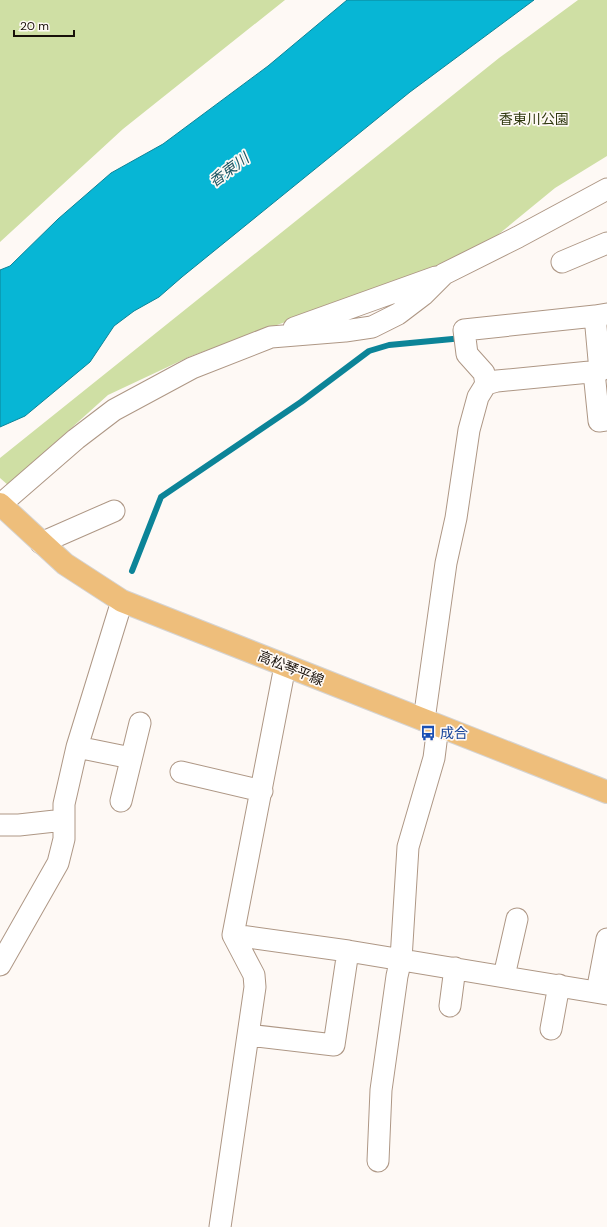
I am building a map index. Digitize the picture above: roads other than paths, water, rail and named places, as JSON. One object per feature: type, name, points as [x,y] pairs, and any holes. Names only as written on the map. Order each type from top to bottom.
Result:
[{"type":"main road","name":"高松琴平線","points":[[0,504],[65,564],[122,601],[607,792]]},
{"type":"street","points":[[0,504],[76,438],[114,410],[192,368],[271,337],[345,331],[372,327],[398,314],[423,295],[444,274],[518,237],[607,189]]},
{"type":"street","points":[[562,262],[607,243]]},
{"type":"street","points":[[378,1161],[381,1090],[397,976],[401,959],[408,847],[434,758],[431,723],[446,563],[456,518],[469,430],[478,397],[486,384],[484,373],[467,354],[464,330],[599,319],[600,371],[497,381],[486,384]]},
{"type":"street","points":[[594,372],[599,421],[607,420]]},
{"type":"street","points":[[41,543],[114,511]]},
{"type":"street","points":[[0,964],[58,863],[64,839],[64,804],[77,747],[122,601]]},
{"type":"street","points":[[220,1227],[255,987],[254,975],[234,935],[285,666]]},
{"type":"street","points":[[121,801],[140,723]]},
{"type":"street","points":[[77,747],[131,758]]},
{"type":"street","points":[[181,772],[262,791]]},
{"type":"street","points":[[0,825],[20,825],[64,820]]},
{"type":"street","points":[[504,976],[517,919]]},
{"type":"street","points":[[234,935],[401,959],[602,993],[607,939]]},
{"type":"street","points":[[248,1035],[334,1045],[348,951]]},
{"type":"street","points":[[450,1006],[455,968]]},
{"type":"street","points":[[551,1029],[559,985]]},
{"type":"water","name":"香東川","points":[[347,0],[534,0],[410,92],[159,297],[134,311],[114,326],[90,362],[25,416],[0,427],[0,270],[10,266],[58,219],[111,173],[163,144],[268,66]]},
{"type":"waterway","points":[[132,571],[161,497],[301,402],[369,351],[389,345],[463,338]]},
{"type":"place","name":"成合","points":[[428,733]]},
{"type":"park label","name":"香東川公園","points":[[534,119]]}]
